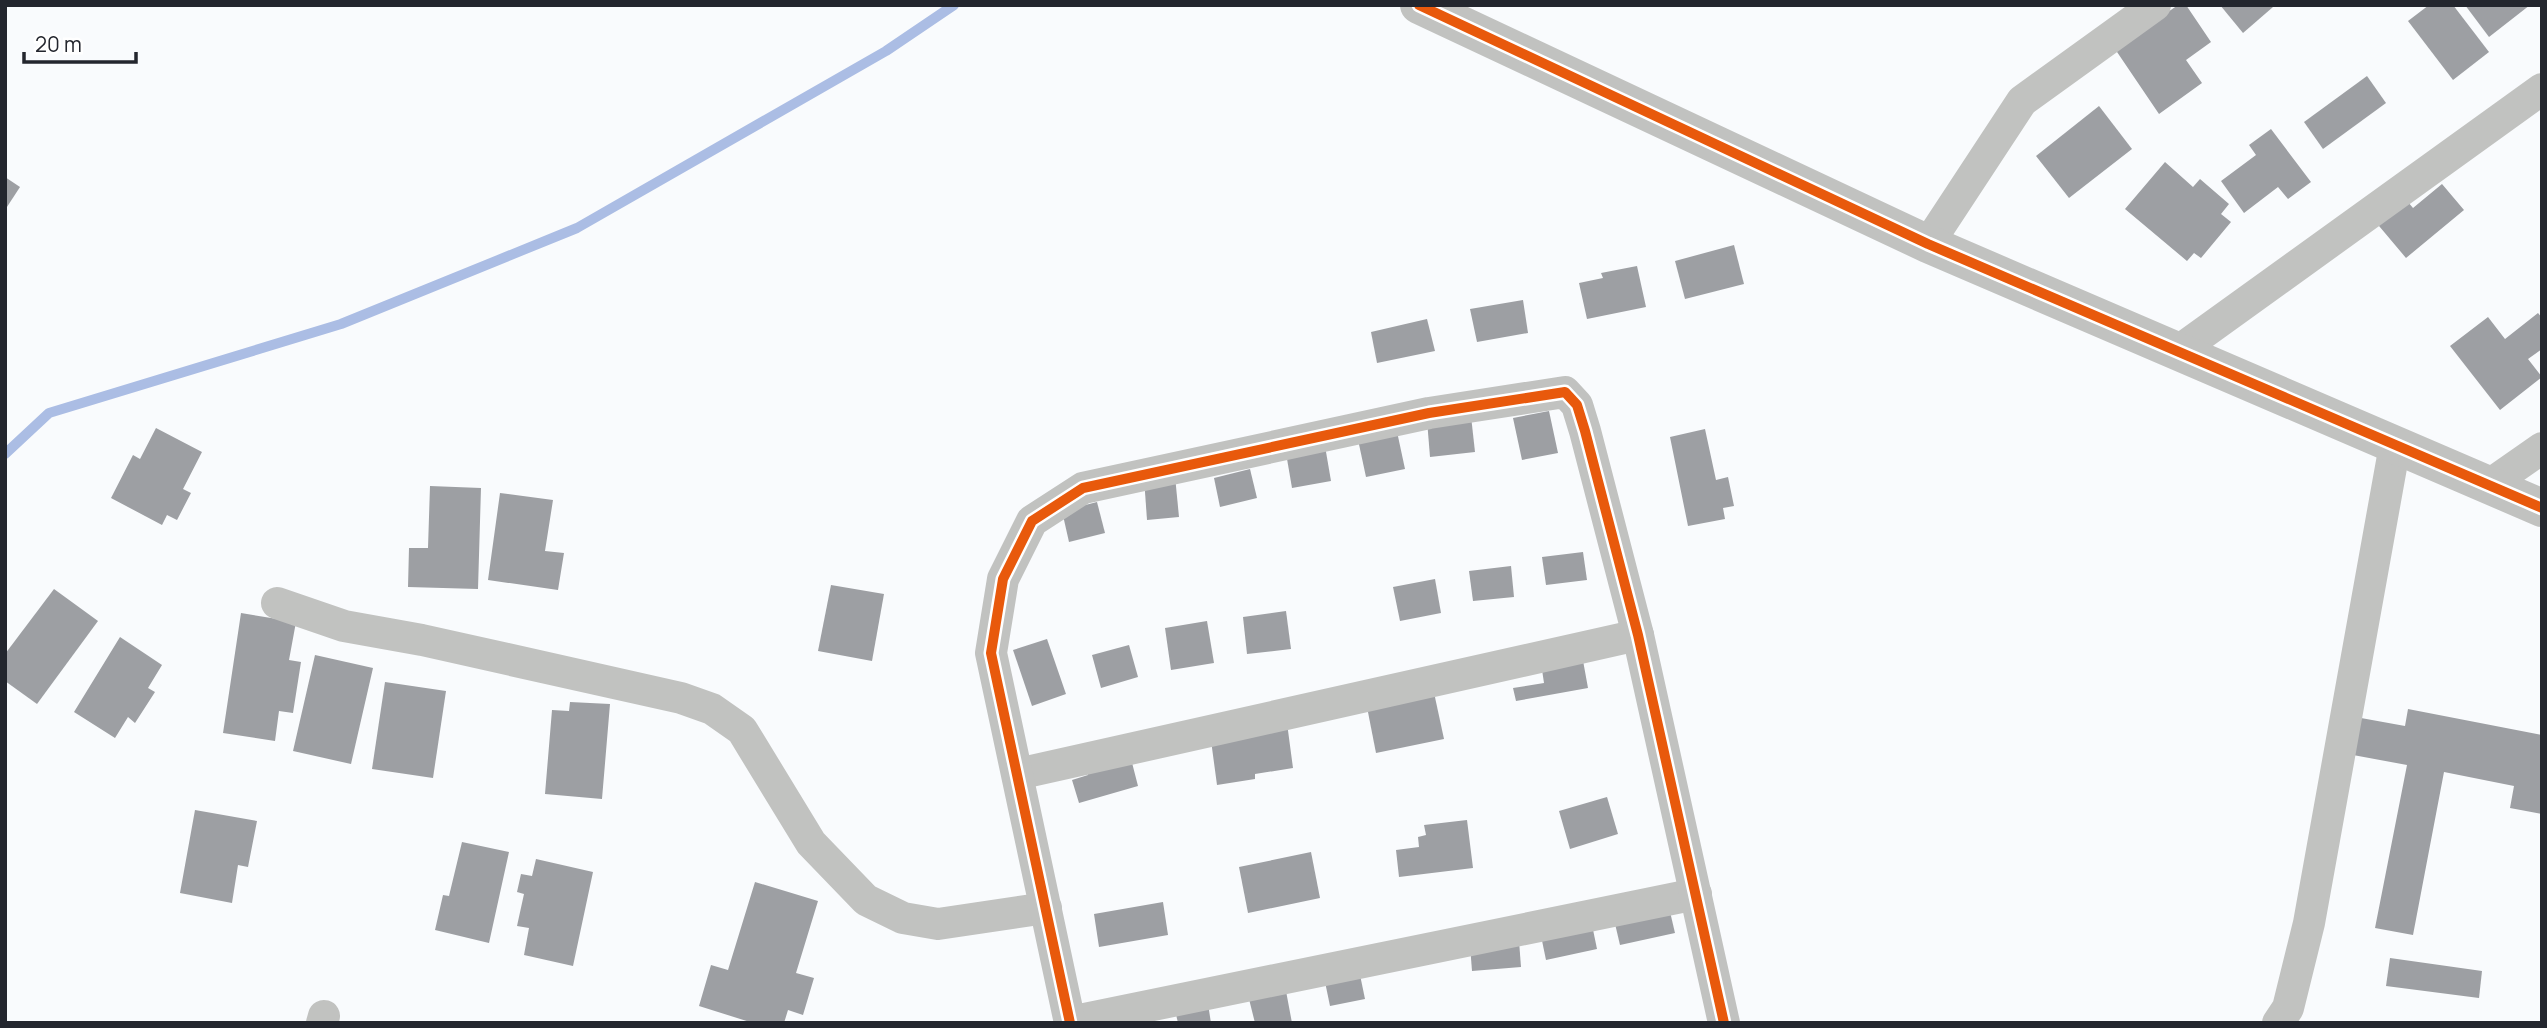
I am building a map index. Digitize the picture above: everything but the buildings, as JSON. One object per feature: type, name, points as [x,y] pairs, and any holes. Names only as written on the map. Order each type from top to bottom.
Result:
[{"type":"street","points":[[1419,5],[1928,244],[2542,508]]},
{"type":"street","points":[[1928,244],[2022,101],[2155,5]]},
{"type":"street","points":[[2177,352],[2542,89]]},
{"type":"street","points":[[1696,894],[1070,1022],[991,653],[1003,579],[1032,521],[1083,488],[1429,414],[1564,392],[1577,405],[1585,431],[1638,635],[1696,894],[1724,1023]]},
{"type":"street","points":[[2278,1023],[2288,1008],[2309,923],[2395,446]]},
{"type":"street","points":[[2489,485],[2542,448]]},
{"type":"street","points":[[277,603],[344,626],[422,640],[681,698],[712,709],[742,730],[811,843],[866,900],[903,918],[939,924],[1046,908]]},
{"type":"street","points":[[1018,774],[1638,635]]},
{"type":"waterway","points":[[5,454],[49,413],[341,324],[577,228],[886,51],[954,5]]},
{"type":"cycle path","points":[[1419,5],[1928,244],[2542,508]]},
{"type":"cycle path","points":[[1070,1023],[991,653],[1003,579],[1032,521],[1083,488],[1429,413],[1565,392],[1577,405],[1585,431],[1638,635],[1724,1023]]}]
